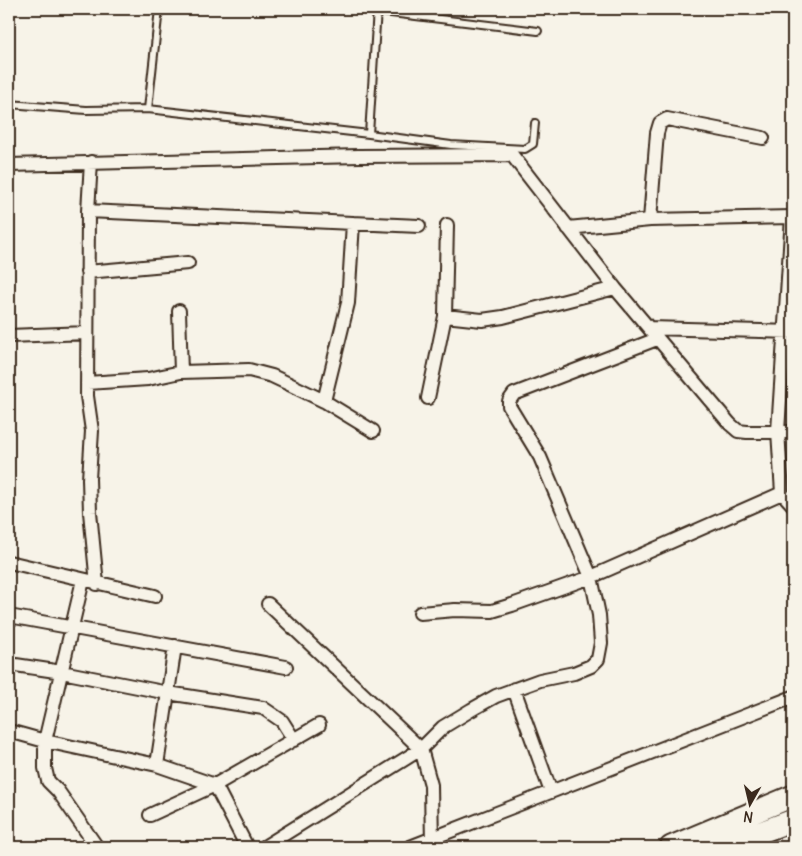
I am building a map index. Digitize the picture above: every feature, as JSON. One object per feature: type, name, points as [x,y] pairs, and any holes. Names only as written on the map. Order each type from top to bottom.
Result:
[{"type":"highway","points":[[671,847],[793,796]]},
{"type":"highway","points":[[722,847],[745,843],[793,820]]},
{"type":"street","points":[[650,220],[657,133],[660,123],[667,119],[762,138]]},
{"type":"street","points":[[9,165],[512,155],[615,288],[730,424],[738,431],[793,432]]},
{"type":"street","points":[[91,162],[88,211],[86,333],[87,396],[92,431],[89,479],[90,512],[97,584]]},
{"type":"street","points":[[88,211],[419,226]]},
{"type":"street","points":[[568,228],[650,220],[793,217],[788,333],[778,431],[782,493],[793,506]]},
{"type":"street","points":[[324,401],[348,303],[353,223]]},
{"type":"street","points":[[428,398],[445,316],[447,226]]},
{"type":"street","points":[[87,272],[188,264]]},
{"type":"street","points":[[445,316],[482,320],[503,318],[615,288]]},
{"type":"street","points":[[179,311],[180,372]]},
{"type":"street","points":[[9,336],[86,333]]},
{"type":"street","points":[[264,847],[421,749],[443,727],[496,696],[540,680],[574,673],[591,666],[598,659],[601,642],[599,615],[591,577],[540,457],[509,406],[514,394],[653,334],[788,333]]},
{"type":"street","points":[[87,383],[148,379],[180,372],[249,370],[272,376],[324,401],[372,431]]},
{"type":"street","points":[[420,613],[455,610],[492,610],[512,605],[591,577],[782,493]]},
{"type":"street","points":[[9,562],[155,596]]},
{"type":"street","points":[[83,580],[45,741],[45,768],[48,781],[58,790],[97,847]]},
{"type":"street","points":[[268,604],[421,749],[431,785],[432,843]]},
{"type":"street","points":[[9,616],[286,667]]},
{"type":"street","points":[[157,765],[175,646]]},
{"type":"street","points":[[9,664],[263,708],[282,721],[294,740]]},
{"type":"street","points":[[514,690],[551,792]]},
{"type":"street","points":[[410,847],[432,843],[551,792],[793,697]]},
{"type":"street","points":[[150,815],[215,785],[319,725]]},
{"type":"street","points":[[9,731],[45,741],[157,765],[215,785],[247,847]]},
{"type":"lane","points":[[148,109],[159,9]]},
{"type":"lane","points":[[358,9],[538,31]]},
{"type":"lane","points":[[368,134],[377,10]]},
{"type":"lane","points":[[9,104],[86,110],[148,109],[451,145],[525,149],[533,144],[535,123]]}]
